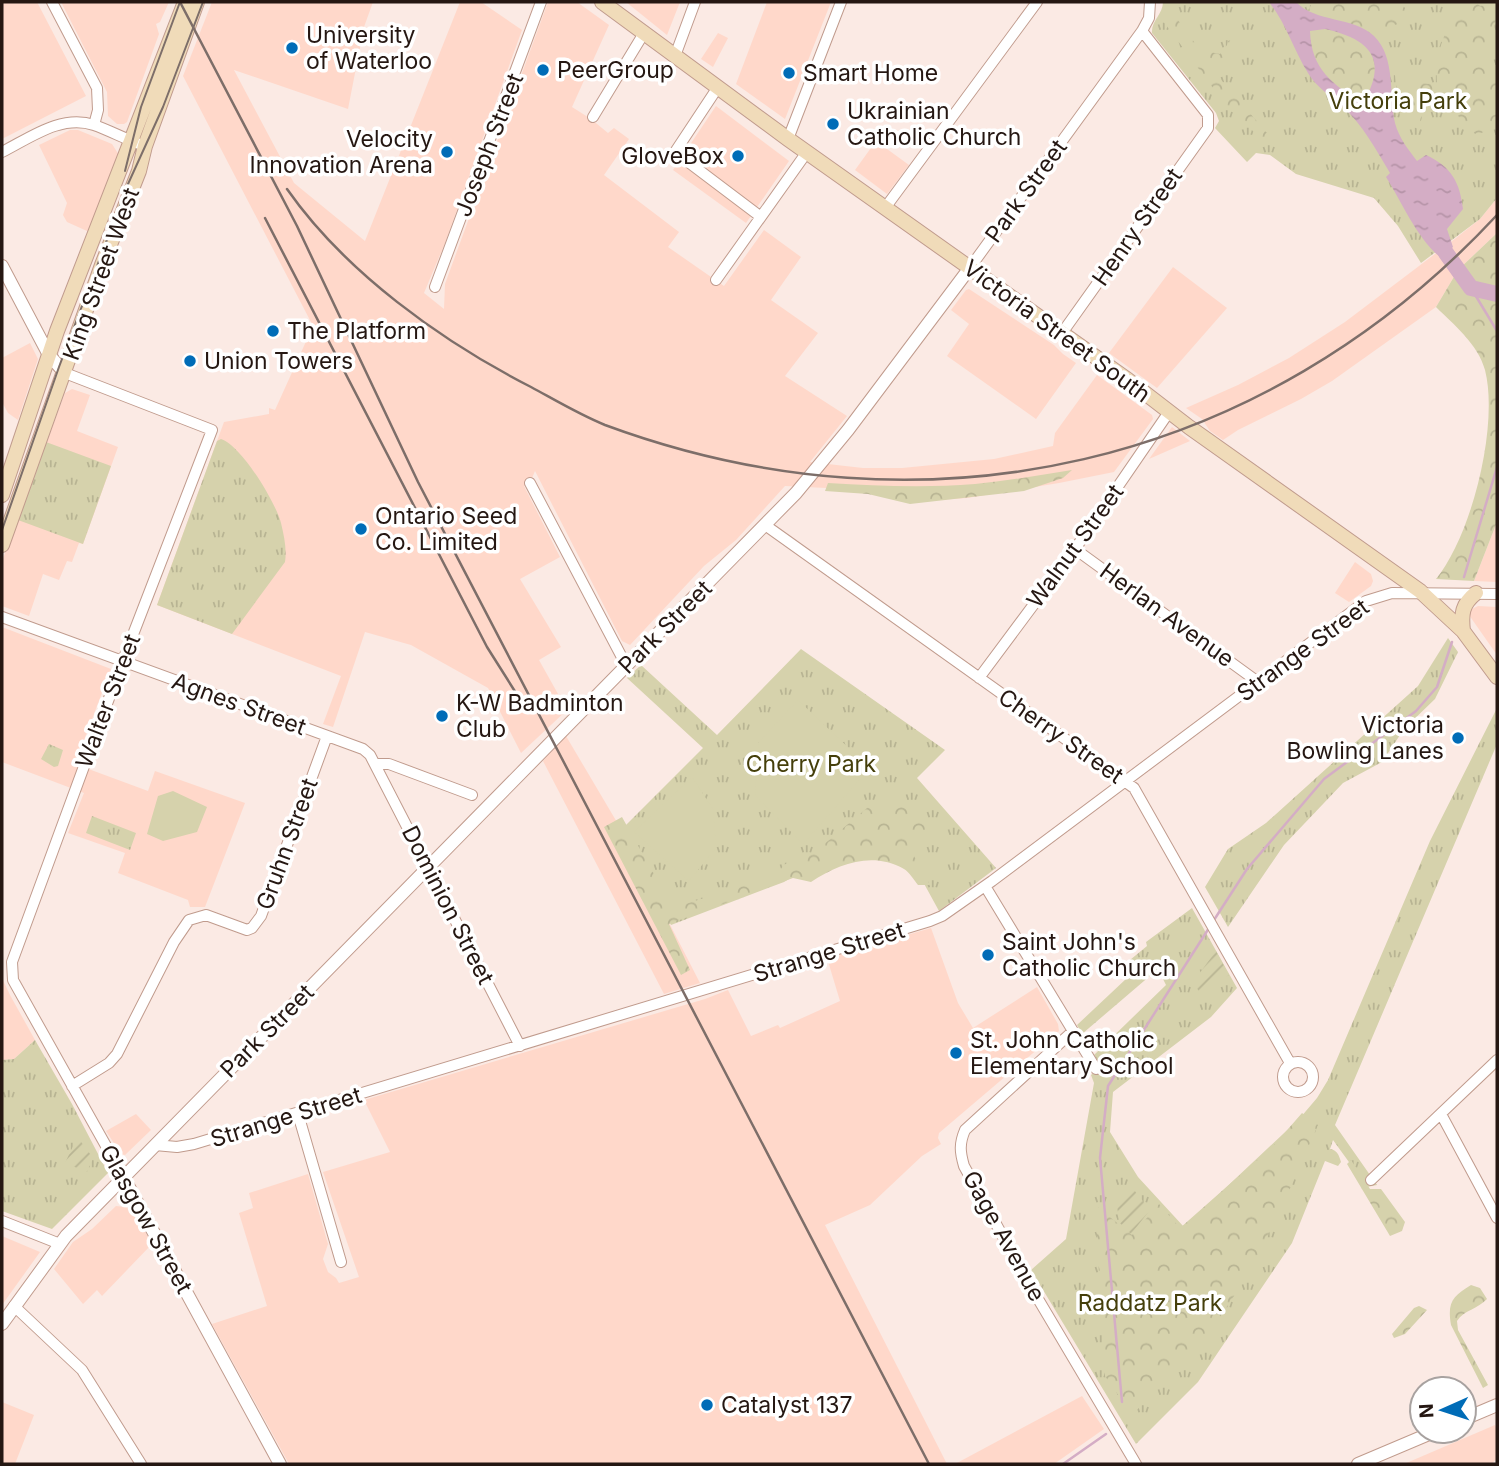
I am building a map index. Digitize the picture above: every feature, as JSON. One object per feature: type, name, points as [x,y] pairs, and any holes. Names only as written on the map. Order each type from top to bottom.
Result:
[{"type":"main road","name":"King Street West","points":[[2,545],[139,171],[139,144],[185,2]]},
{"type":"main road","name":"King Street West","points":[[2,495],[49,355],[197,2]]},
{"type":"main road","name":"Victoria Street South","points":[[602,2],[788,139],[1420,592],[1462,631],[1497,677]]},
{"type":"main road","points":[[1462,631],[1462,611],[1476,593]]},
{"type":"street","points":[[52,2],[97,88],[98,110],[94,125]]},
{"type":"street","name":"Joseph Street","points":[[435,287],[541,2]]},
{"type":"street","points":[[675,56],[695,2]]},
{"type":"street","points":[[788,139],[841,2]]},
{"type":"street","points":[[886,208],[1037,2]]},
{"type":"street","name":"Park Street","points":[[2,1324],[60,1244],[819,468],[1142,31],[1149,18],[1150,2]]},
{"type":"street","name":"Henry Street","points":[[1062,333],[1208,128],[1208,115],[1142,31]]},
{"type":"street","points":[[593,117],[644,33]]},
{"type":"street","points":[[718,87],[675,152],[761,217]]},
{"type":"street","points":[[2,152],[68,122],[94,125],[139,144]]},
{"type":"street","points":[[716,280],[807,152]]},
{"type":"street","points":[[2,266],[49,355],[65,373]]},
{"type":"street","name":"Walter Street","points":[[11,973],[14,951],[212,430],[65,373]]},
{"type":"street","name":"Walnut Street","points":[[979,678],[1075,549],[1169,412]]},
{"type":"street","points":[[530,483],[626,665]]},
{"type":"street","name":"Cherry Street","points":[[765,525],[1134,788],[1290,1063]]},
{"type":"street","name":"Herlan Avenue","points":[[1075,549],[1258,682]]},
{"type":"street","name":"Strange Street","points":[[155,1145],[177,1147],[194,1144],[930,922],[985,886],[1366,601],[1392,593],[1497,594]]},
{"type":"street","name":"Agnes Street","points":[[2,617],[363,749],[377,764],[389,764],[472,795]]},
{"type":"street","name":"Gruhn Street","points":[[72,1086],[109,1063],[117,1054],[173,942],[189,920],[206,915],[247,930],[256,923],[261,916],[327,736]]},
{"type":"street","name":"Dominion Street","points":[[377,764],[520,1046]]},
{"type":"street","points":[[985,886],[1096,1069]]},
{"type":"street","name":"Glasgow Street","points":[[11,973],[280,1464]]},
{"type":"street","name":"Gage Avenue","points":[[1073,1032],[965,1130],[960,1141],[960,1151],[964,1166],[1028,1282],[1136,1464]]},
{"type":"street","points":[[1371,1180],[1497,1060]]},
{"type":"street","points":[[298,1114],[341,1262]]},
{"type":"street","points":[[1441,1114],[1497,1218]]},
{"type":"street","points":[[2,1221],[60,1244]]},
{"type":"street","points":[[14,1306],[82,1370],[141,1464]]},
{"type":"street","points":[[1478,1413],[1497,1406]]},
{"type":"street","points":[[1358,1464],[1408,1443]]},
{"type":"shaded area","points":[[2,2],[37,2],[86,96],[2,139]]},
{"type":"shaded area","points":[[61,2],[169,2],[160,22],[156,24],[159,34],[124,124],[117,124],[108,116],[107,92]]},
{"type":"shaded area","points":[[212,2],[373,2],[364,27],[348,109],[234,70],[294,183],[365,241],[460,2],[481,2],[522,30],[445,243],[424,293],[444,309],[445,284],[548,2],[577,2],[609,25],[572,107],[608,133],[614,128],[629,139],[604,175],[679,232],[668,247],[724,286],[764,230],[801,257],[771,300],[818,333],[785,376],[847,416],[810,462],[863,468],[902,468],[994,459],[1053,446],[1055,433],[1097,375],[1152,415],[1153,419],[1114,472],[1059,483],[967,498],[922,501],[847,489],[785,486],[736,540],[704,566],[630,645],[622,641],[535,471],[530,483],[524,486],[560,557],[520,579],[561,647],[539,660],[567,710],[521,753],[488,688],[411,645],[365,632],[333,727],[323,724],[341,676],[157,605],[224,422],[269,414],[269,408],[275,410],[313,326],[183,76]]},
{"type":"shaded area","points":[[626,2],[680,2],[667,35]]},
{"type":"shaded area","points":[[767,2],[831,2],[785,119],[736,84]]},
{"type":"shaded area","points":[[718,33],[728,38],[713,67],[701,59]]},
{"type":"shaded area","name":"GloveBox","points":[[716,106],[789,161],[746,223],[673,170]]},
{"type":"shaded area","points":[[70,130],[78,130],[112,144],[119,155],[91,230],[87,231],[67,222],[63,215],[67,203],[39,145]]},
{"type":"shaded area","points":[[876,141],[909,165],[887,194],[855,170]]},
{"type":"shaded area","points":[[1497,198],[1497,233],[1458,270],[1436,307],[1332,381],[1223,440],[1210,431],[1202,419],[1186,408],[1289,358],[1345,322],[1480,219]]},
{"type":"shaded area","points":[[1173,267],[1227,308],[1157,388],[1109,353]]},
{"type":"shaded area","points":[[969,289],[1054,345],[1076,363],[1036,419],[947,356],[969,324],[951,310]]},
{"type":"shaded area","points":[[30,343],[38,359],[18,420],[8,413],[2,402],[2,358]]},
{"type":"shaded area","points":[[72,389],[90,395],[77,431],[118,447],[83,544],[79,543],[72,562],[67,561],[59,580],[43,574],[29,616],[2,606],[2,561],[65,393]]},
{"type":"shaded area","points":[[1172,427],[1190,441],[1149,459]]},
{"type":"shaded area","points":[[1497,522],[1497,582],[1474,581]]},
{"type":"shaded area","points":[[1355,562],[1371,574],[1373,581],[1371,586],[1349,602],[1335,593]]},
{"type":"shaded area","points":[[1478,606],[1497,607],[1497,655],[1469,615],[1470,610]]},
{"type":"shaded area","points":[[2,627],[111,669],[75,764],[148,791],[155,771],[245,803],[205,907],[190,907],[188,900],[118,873],[125,853],[68,833],[84,793],[2,762]]},
{"type":"shaded area","points":[[566,736],[621,829],[700,983],[664,994],[543,761]]},
{"type":"shaded area","points":[[931,928],[958,1003],[973,1028],[1037,987],[1058,1024],[1059,1031],[939,1133],[941,1144],[922,1156],[870,1205],[825,1225],[947,1464],[289,1464],[212,1324],[267,1306],[239,1213],[253,1208],[249,1193],[308,1174],[328,1244],[323,1259],[328,1272],[339,1283],[359,1277],[323,1172],[390,1152],[364,1100],[728,990],[751,1036],[778,1025],[780,1028],[840,1001],[827,958]]},
{"type":"shaded area","points":[[2,978],[35,1040],[14,1059],[2,1060]]},
{"type":"shaded area","points":[[136,1114],[151,1130],[125,1155],[121,1154],[106,1131]]},
{"type":"shaded area","points":[[116,1206],[133,1211],[152,1244],[102,1296],[97,1290],[83,1304],[54,1269],[73,1242],[92,1229]]},
{"type":"shaded area","points":[[2,1236],[40,1252],[2,1305]]},
{"type":"shaded area","points":[[1082,1396],[1104,1429],[1054,1464],[955,1464]]},
{"type":"shaded area","points":[[2,1402],[34,1415],[15,1464],[2,1464]]},
{"type":"shaded area","points":[[1495,1425],[1497,1429],[1497,1459],[1491,1464],[1404,1464],[1448,1445],[1478,1445],[1478,1432]]},
{"type":"green space","name":"Victoria Park","points":[[1163,2],[1497,2],[1497,198],[1480,219],[1421,263],[1398,226],[1374,198],[1296,174],[1270,155],[1256,153],[1247,162],[1215,128],[1219,121],[1216,113],[1152,33]]},
{"type":"green space","points":[[1313,2],[1400,2],[1405,8],[1404,21],[1373,35],[1347,23],[1307,12]]},
{"type":"green space","points":[[1464,2],[1477,2],[1479,6],[1497,4],[1485,75],[1497,76],[1497,122],[1494,127],[1477,135],[1462,125],[1453,102],[1435,96],[1424,107],[1419,130],[1400,117],[1394,67],[1414,81],[1437,84],[1441,44],[1450,26],[1463,10]]},
{"type":"green space","points":[[1172,12],[1200,50],[1220,54],[1228,41],[1233,39],[1235,52],[1223,63],[1210,67],[1267,133],[1265,138],[1259,137],[1225,104],[1163,21],[1166,15]]},
{"type":"green space","points":[[1325,29],[1354,39],[1371,53],[1374,74],[1371,88],[1363,103],[1333,82],[1319,66],[1311,45],[1310,31]]},
{"type":"green space","points":[[1497,233],[1497,522],[1474,581],[1436,579],[1461,536],[1471,508],[1485,449],[1488,393],[1485,370],[1477,352],[1465,335],[1436,307],[1458,270]]},
{"type":"green space","points":[[221,439],[239,452],[265,489],[278,514],[285,547],[285,562],[232,634],[157,605],[217,441]]},
{"type":"green space","points":[[46,442],[111,466],[83,544],[18,520]]},
{"type":"green space","points":[[1072,470],[1063,478],[1024,491],[910,504],[868,494],[825,491],[828,483],[957,485]]},
{"type":"green space","points":[[1448,638],[1458,652],[1435,699],[1404,729],[1382,762],[1343,783],[1284,845],[1228,927],[1205,887],[1228,849],[1266,823],[1418,686]]},
{"type":"green space","name":"Cherry Park","points":[[801,649],[945,750],[917,778],[996,868],[939,911],[887,816],[863,835],[784,882],[671,925],[621,830],[703,748],[627,678],[641,665],[717,735]]},
{"type":"green space","points":[[798,700],[870,768],[803,844],[755,795],[759,742]]},
{"type":"green space","name":"Raddatz Park","points":[[1497,708],[1497,744],[1335,1125],[1377,1185],[1367,1187],[1333,1140],[1330,1149],[1337,1153],[1341,1162],[1338,1166],[1325,1161],[1292,1243],[1198,1382],[1136,1444],[1031,1270],[1066,1239],[1094,1083],[1091,1075],[1102,1067],[1094,1055],[1166,985],[1158,969],[1082,1034],[1077,1025],[1127,978],[1119,969],[1147,946],[1146,942],[1192,908],[1237,988],[1211,1017],[1113,1092],[1110,1132],[1138,1177],[1184,1227],[1300,1118],[1328,1080],[1430,841]]},
{"type":"green space","points":[[49,744],[63,750],[58,766],[54,767],[41,759]]},
{"type":"green space","points":[[692,777],[713,809],[716,848],[689,881],[634,832]]},
{"type":"green space","points":[[173,791],[207,807],[197,832],[163,841],[147,834],[158,796]]},
{"type":"green space","points":[[873,803],[915,803],[932,822],[929,831],[915,839],[914,856],[930,885],[918,885],[904,869],[892,864],[868,860],[844,865],[811,882],[793,878],[669,924],[690,970],[681,975],[604,827],[622,817],[673,908],[776,875],[784,865],[798,856],[815,852]]},
{"type":"green space","points":[[92,816],[136,833],[130,850],[86,833]]},
{"type":"green space","points":[[1216,951],[1229,975],[1200,993],[1193,982]]},
{"type":"green space","points":[[35,1040],[108,1173],[52,1229],[2,1211],[2,1060],[14,1059]]},
{"type":"green space","points":[[1302,1113],[1318,1125],[1256,1260],[1208,1332],[1132,1415],[1105,1376],[1095,1205],[1132,1235],[1159,1204],[1180,1228],[1275,1144]]},
{"type":"green space","points":[[79,1139],[93,1158],[87,1172],[65,1163]]},
{"type":"green space","points":[[1351,1160],[1370,1189],[1381,1189],[1405,1222],[1402,1231],[1390,1236],[1347,1164]]},
{"type":"green space","points":[[1130,1185],[1150,1210],[1131,1234],[1119,1222],[1116,1197]]},
{"type":"green space","points":[[1471,1285],[1480,1288],[1487,1299],[1457,1321],[1458,1330],[1488,1385],[1483,1388],[1451,1325],[1451,1305],[1460,1293]]},
{"type":"green space","points":[[1419,1306],[1427,1310],[1405,1334],[1394,1338],[1392,1334],[1414,1308]]},
{"type":"water","points":[[1269,2],[1296,2],[1314,13],[1356,25],[1374,36],[1381,45],[1389,66],[1393,112],[1401,138],[1417,161],[1426,155],[1442,165],[1453,177],[1460,191],[1463,209],[1447,229],[1453,247],[1441,258],[1410,220],[1386,177],[1390,173],[1363,130],[1343,107],[1311,78]],"holes":[[[1325,29],[1341,33],[1364,45],[1371,53],[1374,74],[1371,88],[1363,103],[1333,82],[1314,56],[1310,31]]]},
{"type":"waterway","points":[[1446,253],[1471,288],[1497,294]]},
{"type":"waterway","points":[[1471,288],[1497,331]]},
{"type":"waterway","points":[[1464,577],[1497,467]]},
{"type":"waterway","points":[[1214,920],[1247,869],[1324,779],[1416,711],[1437,687],[1452,642]]},
{"type":"waterway","points":[[1122,1402],[1100,1158],[1108,1086],[1209,928]]},
{"type":"waterway","points":[[1063,1464],[1106,1434]]},
{"type":"tram line","points":[[125,171],[141,107],[180,2]]},
{"type":"tram line","points":[[2,530],[59,367],[128,184],[163,107],[203,2]]},
{"type":"railway","points":[[180,2],[297,226],[418,482],[929,1464]]},
{"type":"railway","points":[[287,189],[337,248],[397,302],[497,369],[577,412],[605,425],[726,460],[847,478],[967,477],[1084,459],[1197,424],[1304,371],[1405,301],[1497,215]]},
{"type":"railway","points":[[265,218],[487,647],[528,712]]},
{"type":"place","name":"University of Waterloo","points":[[292,48]]},
{"type":"place","name":"PeerGroup","points":[[543,70]]},
{"type":"place","name":"Smart Home","points":[[789,73]]},
{"type":"place","name":"Ukrainian Catholic Church","points":[[833,124]]},
{"type":"place","name":"Velocity Innovation Arena","points":[[447,152]]},
{"type":"place","name":"GloveBox","points":[[738,156]]},
{"type":"place","name":"The Platform","points":[[273,331]]},
{"type":"place","name":"Union Towers","points":[[190,361]]},
{"type":"place","name":"Ontario Seed Co. Limited","points":[[361,529]]},
{"type":"place","name":"K-W Badminton Club","points":[[442,716]]},
{"type":"place","name":"Victoria Bowling Lanes","points":[[1458,738]]},
{"type":"place","name":"Saint John's Catholic Church","points":[[988,955]]},
{"type":"place","name":"St. John Catholic Elementary School","points":[[956,1053]]},
{"type":"place","name":"Catalyst 137","points":[[707,1405]]}]
